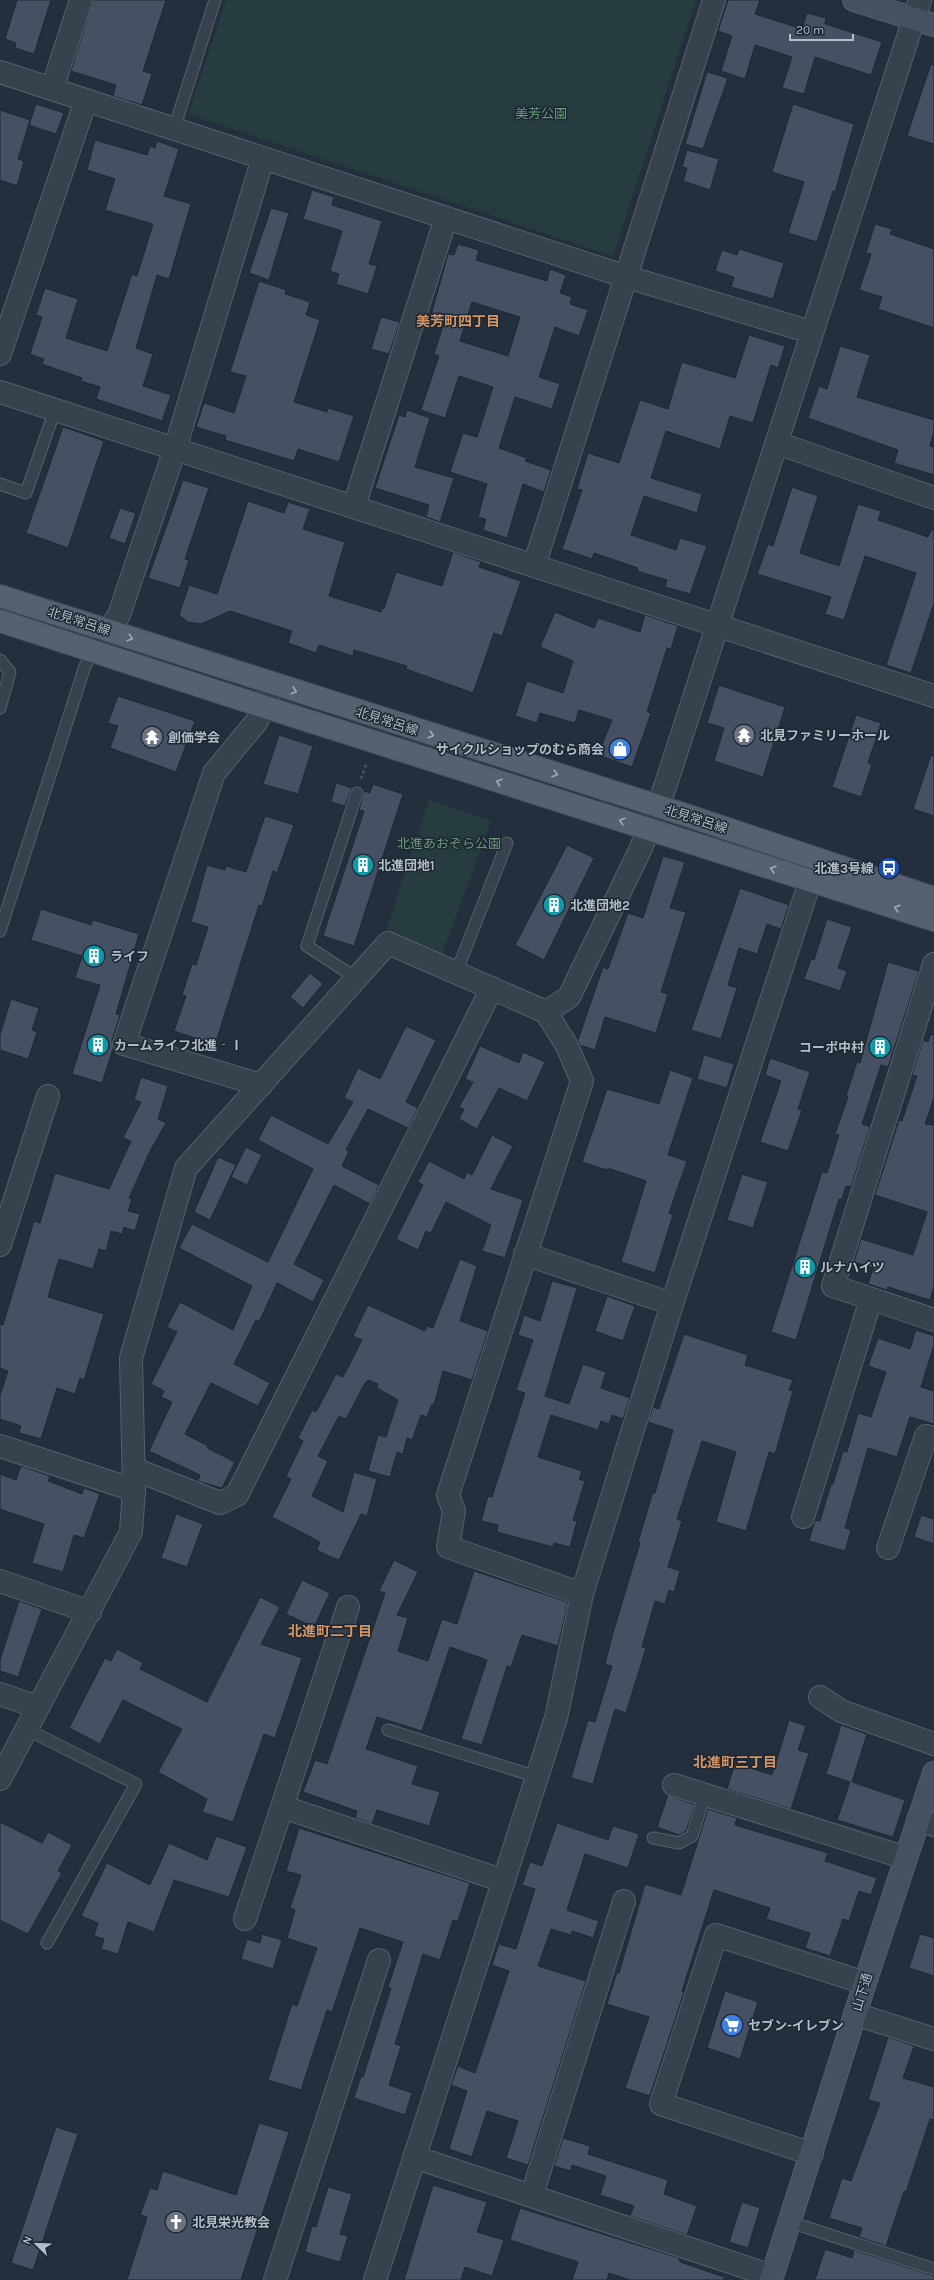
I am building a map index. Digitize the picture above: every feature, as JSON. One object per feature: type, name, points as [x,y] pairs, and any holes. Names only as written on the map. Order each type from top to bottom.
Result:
[{"type":"main road","name":"北見常呂線","points":[[0,596],[657,807],[934,898]]},
{"type":"main road","name":"北見常呂線","points":[[0,620],[265,707],[934,920]]},
{"type":"street","points":[[52,89],[81,0]]},
{"type":"street","points":[[534,566],[714,0]]},
{"type":"street","points":[[546,1012],[569,997],[641,848],[657,807],[777,443],[811,332],[923,15],[854,0]]},
{"type":"street","points":[[0,72],[627,277],[811,332]]},
{"type":"street","points":[[0,354],[86,100]]},
{"type":"street","points":[[94,652],[119,615],[175,449],[263,158]]},
{"type":"street","points":[[354,506],[446,218]]},
{"type":"street","points":[[0,392],[934,696]]},
{"type":"street","points":[[777,443],[934,498]]},
{"type":"street","points":[[260,1085],[124,1044],[214,773],[257,721],[265,707],[274,684]]},
{"type":"street","points":[[375,2280],[556,1718],[582,1594],[672,1304],[817,859]]},
{"type":"street","points":[[0,1779],[90,1612],[131,1532],[134,1479],[131,1358],[186,1168],[388,943],[546,1012],[567,1046],[582,1081],[448,1495],[454,1511],[448,1547],[582,1594]]},
{"type":"street","points":[[934,964],[833,1286],[934,1320]]},
{"type":"street","points":[[0,1446],[134,1479],[220,1503],[237,1495],[492,988]]},
{"type":"street","points":[[0,1245],[48,1096]]},
{"type":"street","points":[[525,1254],[672,1304]]},
{"type":"street","points":[[803,1517],[871,1300]]},
{"type":"street","points":[[888,1548],[926,1436],[934,1438]]},
{"type":"street","points":[[0,1581],[90,1612]]},
{"type":"street","points":[[246,1919],[348,1607]]},
{"type":"street","points":[[0,1694],[38,1707]]},
{"type":"street","points":[[820,1697],[841,1711],[934,1744]]},
{"type":"street","name":"山下通","points":[[771,2278],[906,1858],[926,1822],[934,1774]]},
{"type":"street","points":[[674,1785],[906,1858]]},
{"type":"street","points":[[283,1807],[504,1881]]},
{"type":"street","points":[[532,2195],[624,1902]]},
{"type":"street","points":[[812,2154],[661,2104],[716,1935],[865,1983]]},
{"type":"street","points":[[275,2280],[378,1960]]},
{"type":"street","points":[[856,2014],[934,2039]]},
{"type":"street","points":[[414,2157],[532,2195],[771,2278]]},
{"type":"lane","points":[[174,129],[215,0]]},
{"type":"lane","points":[[0,484],[26,493],[55,410]]},
{"type":"lane","points":[[0,931],[85,666],[94,652]]},
{"type":"lane","points":[[0,660],[10,672],[0,708]]},
{"type":"lane","points":[[356,978],[307,946],[357,793]]},
{"type":"lane","points":[[456,973],[507,843]]},
{"type":"lane","points":[[26,1729],[136,1784],[46,1943]]},
{"type":"lane","points":[[388,1730],[537,1777]]},
{"type":"lane","points":[[653,1838],[678,1843],[692,1836],[705,1795]]},
{"type":"lane","points":[[790,2222],[934,2268]]},
{"type":"green space","name":"美芳公園","points":[[226,0],[696,0],[613,256],[188,114]]},
{"type":"green space","name":"北進あおぞら公園","points":[[429,800],[491,821],[442,955],[386,931]]},
{"type":"building","points":[[17,0],[51,0],[34,54],[15,48],[16,43],[5,39]]},
{"type":"building","points":[[93,0],[166,0],[143,71],[152,74],[142,105],[113,96],[116,85],[71,71]]},
{"type":"building","points":[[728,0],[760,0],[755,14],[802,29],[807,13],[826,18],[825,24],[882,42],[871,75],[815,57],[804,94],[782,88],[792,57],[755,45],[745,79],[721,71],[732,36],[718,31]]},
{"type":"building","points":[[931,64],[934,65],[934,144],[907,136]]},
{"type":"building","points":[[707,72],[728,78],[703,149],[685,144]]},
{"type":"building","points":[[36,104],[64,113],[56,134],[29,125]]},
{"type":"building","points":[[793,104],[854,124],[835,192],[833,191],[817,242],[788,233],[804,182],[772,172]]},
{"type":"building","points":[[0,110],[30,120],[18,159],[24,161],[17,186],[0,180]]},
{"type":"building","points":[[95,140],[147,155],[150,146],[155,148],[157,141],[179,149],[164,196],[191,204],[169,279],[157,275],[136,348],[153,354],[143,386],[171,395],[162,421],[96,399],[100,387],[81,381],[82,378],[42,364],[44,359],[30,354],[42,317],[36,315],[45,288],[78,299],[66,338],[107,351],[132,274],[137,276],[153,224],[105,210],[115,179],[87,170]]},
{"type":"building","points":[[687,150],[719,159],[710,190],[683,181],[687,168],[682,167]]},
{"type":"building","points":[[312,190],[334,197],[332,205],[382,221],[369,264],[377,266],[368,294],[336,284],[339,274],[330,271],[342,231],[303,219]]},
{"type":"building","points":[[271,208],[289,213],[269,280],[249,273]]},
{"type":"building","points":[[875,224],[892,229],[890,234],[934,249],[934,328],[878,309],[882,297],[859,290],[871,254],[866,253]]},
{"type":"building","points":[[458,244],[479,250],[476,260],[547,281],[550,269],[566,275],[560,293],[572,297],[570,304],[588,310],[579,336],[555,327],[539,377],[560,384],[552,409],[515,397],[499,448],[527,458],[525,461],[551,470],[544,492],[523,484],[507,538],[483,530],[486,519],[478,517],[487,484],[450,472],[463,433],[477,437],[493,387],[459,376],[445,418],[421,410],[439,356],[434,354],[444,323],[430,319],[448,254],[454,255]],"holes":[[[472,302],[520,317],[508,356],[460,341]]]},
{"type":"building","points":[[739,249],[784,263],[773,299],[731,287],[734,277],[715,271],[722,250],[737,255]]},
{"type":"building","points":[[259,281],[286,290],[285,294],[310,302],[306,315],[320,320],[294,402],[327,412],[328,408],[354,416],[339,462],[298,449],[294,461],[225,440],[226,436],[196,427],[204,403],[234,413],[246,376],[230,372]]},
{"type":"building","points":[[381,317],[400,322],[389,354],[371,349]]},
{"type":"building","points":[[749,335],[785,346],[778,368],[771,365],[753,423],[730,416],[720,449],[666,431],[651,478],[702,494],[697,513],[644,496],[631,535],[676,550],[680,538],[707,546],[690,594],[665,587],[667,580],[637,571],[638,568],[594,553],[592,559],[562,549],[582,490],[577,489],[588,453],[619,463],[640,400],[668,409],[682,362],[735,378]]},
{"type":"building","points":[[840,346],[870,355],[857,397],[934,420],[934,431],[930,446],[934,447],[934,475],[894,463],[898,450],[808,418],[819,386],[827,389]]},
{"type":"building","points":[[407,410],[430,418],[415,467],[454,478],[440,522],[426,517],[429,505],[375,488],[399,415],[405,417]]},
{"type":"building","points":[[63,427],[104,441],[68,548],[26,533]]},
{"type":"building","points":[[183,480],[209,488],[185,559],[189,560],[180,588],[148,578]]},
{"type":"building","points":[[792,487],[818,496],[800,553],[839,566],[858,504],[881,511],[878,520],[928,537],[931,530],[934,530],[934,603],[911,673],[886,665],[916,573],[865,556],[844,620],[825,614],[831,597],[757,574],[768,544],[773,546]]},
{"type":"building","points":[[248,501],[284,513],[288,502],[310,509],[303,529],[345,542],[329,596],[381,612],[382,608],[384,609],[396,572],[442,586],[453,552],[481,562],[479,567],[521,581],[502,636],[494,633],[473,693],[406,669],[407,666],[354,650],[353,656],[319,645],[316,653],[288,643],[292,631],[230,611],[201,624],[188,622],[179,615],[189,585],[217,594]]},
{"type":"building","points":[[120,508],[136,513],[125,544],[109,538]]},
{"type":"building","points":[[555,612],[594,628],[598,618],[640,632],[645,615],[678,626],[671,649],[667,648],[647,712],[651,713],[632,767],[598,755],[612,720],[579,710],[575,723],[540,713],[537,723],[515,716],[527,681],[563,693],[573,661],[540,647]]},
{"type":"building","points":[[719,685],[785,707],[763,777],[714,761],[724,728],[707,723]]},
{"type":"building","name":"創価学会","points":[[118,696],[195,721],[176,772],[110,748],[118,726],[108,723]]},
{"type":"building","points":[[856,715],[881,723],[868,763],[872,765],[861,797],[832,787]]},
{"type":"building","points":[[279,735],[313,746],[298,794],[263,784]]},
{"type":"building","points":[[931,755],[934,756],[934,816],[913,809]]},
{"type":"building","points":[[336,783],[352,788],[345,806],[331,802]]},
{"type":"building","name":"北進団地1","points":[[373,784],[403,794],[354,946],[323,936],[364,811],[359,810],[364,791],[370,793]]},
{"type":"building","points":[[265,816],[294,825],[277,873],[273,871],[262,906],[259,905],[215,1045],[174,1031],[186,996],[182,995],[192,964],[196,965],[208,927],[191,922],[207,865],[225,870],[226,866],[246,872]]},
{"type":"building","name":"北進団地2","points":[[567,845],[594,858],[544,960],[515,945]]},
{"type":"building","points":[[663,856],[685,862],[670,908],[686,912],[661,992],[668,994],[656,1033],[605,1017],[595,1050],[580,1045],[578,1040],[603,967],[608,969],[628,913],[643,918]]},
{"type":"building","points":[[740,888],[789,905],[781,929],[767,924],[757,954],[739,948],[728,985],[737,988],[721,1039],[691,1030]]},
{"type":"building","points":[[41,909],[91,925],[93,920],[139,934],[116,1014],[120,1015],[112,1040],[113,1049],[102,1083],[72,1074],[100,985],[75,978],[82,956],[31,940]]},
{"type":"building","points":[[827,919],[852,927],[838,968],[847,971],[840,991],[804,979],[811,959],[814,960]]},
{"type":"building","points":[[888,962],[919,971],[888,1067],[881,1065],[862,1124],[870,1127],[851,1187],[846,1186],[842,1199],[839,1199],[796,1340],[771,1332],[822,1172],[827,1173],[839,1135],[835,1134],[848,1097],[846,1096],[857,1062],[860,1063]]},
{"type":"building","points":[[310,973],[323,984],[303,1008],[290,997]]},
{"type":"building","points":[[11,999],[39,1008],[32,1030],[37,1032],[28,1059],[0,1050],[0,1035]]},
{"type":"building","points":[[406,1026],[436,1040],[406,1102],[418,1108],[408,1128],[368,1109],[346,1150],[349,1151],[342,1166],[379,1185],[370,1204],[334,1185],[294,1264],[324,1280],[313,1302],[277,1283],[259,1322],[256,1320],[234,1364],[270,1383],[258,1406],[211,1383],[185,1434],[208,1446],[207,1448],[235,1462],[222,1488],[198,1481],[200,1475],[149,1451],[172,1402],[161,1397],[164,1391],[151,1384],[177,1332],[167,1327],[180,1302],[233,1330],[252,1286],[179,1248],[192,1224],[268,1262],[313,1169],[258,1140],[271,1115],[328,1144],[353,1102],[344,1098],[358,1068],[380,1079]]},
{"type":"building","points":[[931,1034],[934,1035],[934,1098],[925,1124],[934,1125],[934,1286],[930,1300],[888,1287],[887,1290],[868,1284],[873,1268],[854,1262],[861,1239],[913,1255],[927,1212],[875,1195],[899,1120],[902,1121],[917,1076],[912,1075],[923,1040],[928,1042]]},
{"type":"building","points":[[480,1046],[519,1063],[523,1052],[545,1062],[527,1101],[499,1088],[477,1129],[459,1119],[464,1109],[459,1107],[473,1082],[465,1079]]},
{"type":"building","points":[[704,1055],[734,1064],[727,1088],[697,1079]]},
{"type":"building","points":[[770,1058],[810,1072],[798,1109],[802,1110],[788,1151],[760,1142],[781,1081],[765,1075]]},
{"type":"building","points":[[670,1070],[693,1078],[668,1155],[687,1161],[669,1213],[673,1215],[655,1273],[621,1262],[646,1181],[608,1168],[607,1170],[582,1162],[607,1089],[659,1104]]},
{"type":"building","points":[[141,1077],[168,1086],[158,1119],[166,1123],[150,1151],[129,1198],[132,1199],[128,1211],[140,1214],[135,1231],[124,1227],[122,1234],[111,1231],[106,1251],[99,1249],[93,1269],[59,1259],[48,1297],[104,1314],[84,1380],[80,1378],[75,1394],[57,1388],[41,1439],[19,1433],[21,1426],[0,1419],[0,1395],[8,1371],[0,1368],[0,1324],[3,1325],[34,1221],[40,1223],[55,1173],[109,1189],[131,1141],[123,1138],[141,1102],[134,1100]]},
{"type":"building","points":[[492,1135],[513,1146],[491,1189],[523,1200],[505,1258],[482,1251],[491,1225],[446,1202],[431,1233],[426,1231],[418,1250],[396,1239],[423,1185],[418,1182],[429,1161],[464,1179],[467,1172],[472,1175]]},
{"type":"building","points":[[246,1147],[262,1155],[247,1185],[231,1177]]},
{"type":"building","points":[[218,1157],[236,1165],[210,1220],[194,1212]]},
{"type":"building","points":[[742,1174],[768,1182],[753,1228],[727,1220]]},
{"type":"building","points":[[460,1259],[477,1266],[460,1321],[488,1331],[472,1380],[443,1371],[434,1405],[432,1404],[427,1417],[421,1415],[412,1440],[407,1438],[403,1454],[397,1452],[390,1477],[368,1471],[378,1435],[386,1437],[398,1400],[377,1388],[378,1384],[368,1380],[365,1383],[346,1419],[339,1416],[318,1456],[328,1461],[312,1496],[343,1512],[354,1472],[377,1479],[367,1516],[361,1514],[339,1560],[331,1557],[317,1550],[320,1542],[272,1517],[291,1479],[286,1476],[303,1441],[298,1438],[312,1410],[316,1412],[336,1374],[343,1377],[362,1340],[353,1336],[368,1305],[425,1331],[427,1326],[433,1328]]},
{"type":"building","points":[[552,1281],[577,1288],[545,1396],[569,1404],[583,1364],[606,1372],[601,1388],[630,1398],[623,1419],[612,1415],[609,1424],[601,1421],[598,1430],[551,1415],[538,1457],[582,1471],[579,1479],[585,1481],[573,1520],[577,1521],[570,1547],[554,1543],[553,1547],[497,1532],[498,1525],[481,1521],[488,1496],[492,1497],[525,1393],[516,1390],[533,1340],[518,1335],[524,1315],[540,1321]]},
{"type":"building","points":[[607,1296],[635,1306],[623,1341],[595,1331]]},
{"type":"building","points":[[916,1330],[934,1336],[934,1345],[921,1387],[934,1391],[934,1424],[910,1417],[897,1457],[868,1448],[845,1528],[851,1530],[845,1551],[809,1541],[815,1520],[820,1521],[843,1451],[847,1452],[858,1413],[871,1417],[886,1372],[868,1366],[878,1338],[910,1349]]},
{"type":"building","points":[[684,1334],[748,1355],[745,1365],[793,1380],[789,1390],[793,1391],[775,1454],[769,1452],[746,1531],[716,1522],[736,1452],[702,1441],[677,1519],[682,1521],[668,1567],[680,1571],[674,1592],[669,1590],[665,1604],[655,1601],[642,1647],[646,1648],[626,1713],[615,1709],[593,1784],[571,1778],[588,1720],[595,1722],[612,1666],[605,1664],[613,1633],[640,1543],[638,1542],[653,1492],[655,1493],[673,1430],[648,1422],[653,1407],[659,1409]]},
{"type":"building","points":[[21,1466],[50,1476],[48,1481],[82,1494],[84,1488],[100,1494],[84,1538],[74,1535],[63,1572],[32,1563],[44,1524],[0,1509],[0,1474],[16,1480]]},
{"type":"building","points":[[176,1514],[203,1524],[187,1567],[161,1558]]},
{"type":"building","points":[[921,1515],[934,1519],[934,1544],[914,1537]]},
{"type":"building","points":[[394,1560],[418,1572],[397,1615],[408,1618],[398,1651],[428,1661],[442,1619],[457,1624],[474,1571],[568,1602],[558,1646],[522,1635],[511,1667],[507,1666],[482,1745],[461,1739],[487,1660],[450,1647],[422,1731],[377,1717],[366,1749],[418,1766],[412,1784],[440,1792],[429,1826],[377,1810],[372,1824],[355,1818],[357,1811],[303,1792],[315,1760],[327,1764],[385,1593],[379,1591]]},
{"type":"building","points":[[302,1580],[330,1593],[314,1627],[286,1614]]},
{"type":"building","points":[[260,1597],[280,1607],[261,1644],[302,1658],[275,1738],[264,1734],[233,1822],[202,1812],[207,1799],[158,1772],[182,1729],[123,1700],[100,1744],[69,1728],[105,1658],[111,1661],[117,1649],[143,1663],[140,1669],[207,1702]]},
{"type":"building","points":[[19,1601],[42,1609],[18,1677],[0,1671],[0,1660]]},
{"type":"building","points":[[789,1720],[806,1726],[798,1750],[809,1753],[791,1809],[727,1789],[735,1763],[772,1775]]},
{"type":"building","points":[[841,1725],[867,1734],[852,1782],[905,1800],[893,1837],[837,1820],[850,1782],[826,1774]]},
{"type":"building","points":[[668,1795],[695,1805],[686,1831],[679,1835],[657,1827]]},
{"type":"building","points":[[708,1809],[737,1818],[735,1825],[828,1853],[825,1861],[877,1878],[871,1895],[859,1891],[849,1921],[843,1919],[830,1956],[805,1948],[810,1933],[766,1919],[770,1908],[714,1890],[682,1991],[684,1992],[650,2096],[625,2088],[649,2017],[607,2004],[617,1972],[619,1973],[645,1884],[681,1895]]},
{"type":"building","points":[[0,1822],[42,1843],[48,1832],[72,1845],[58,1871],[62,1873],[28,1934],[0,1920]]},
{"type":"building","points":[[557,1823],[608,1840],[613,1826],[639,1834],[628,1868],[585,1854],[567,1910],[599,1921],[593,1938],[572,1931],[571,1935],[551,1929],[538,1966],[586,1981],[528,2165],[506,2158],[518,2121],[487,2111],[472,2157],[449,2149],[467,2091],[451,2085],[458,2066],[475,2073],[509,1971],[492,1965],[499,1944],[516,1949],[535,1889],[522,1885],[530,1862],[542,1866]]},
{"type":"building","points":[[299,1828],[470,1883],[458,1921],[453,1920],[440,1960],[423,1954],[395,2044],[401,2046],[389,2085],[412,2093],[405,2115],[354,2098],[361,2076],[363,2077],[391,1988],[388,1987],[403,1942],[360,1928],[332,2012],[327,2010],[301,2090],[268,2080],[292,2004],[297,2006],[317,1948],[287,1938],[295,1910],[290,1908],[301,1875],[286,1871]]},
{"type":"building","points":[[216,1836],[247,1847],[229,1897],[174,1880],[154,1932],[128,1922],[118,1954],[101,1949],[104,1939],[94,1936],[98,1923],[81,1916],[107,1863],[150,1885],[169,1843],[207,1860]]},
{"type":"building","points":[[262,1934],[282,1940],[273,1969],[241,1959],[247,1939],[260,1943]]},
{"type":"building","points":[[920,1934],[934,1938],[934,1976],[909,1968]]},
{"type":"building","name":"セブン-イレブン","points":[[725,1991],[758,2002],[740,2059],[707,2048]]},
{"type":"building","points":[[888,2037],[914,2046],[903,2078],[934,2087],[934,2120],[930,2119],[906,2192],[904,2191],[886,2246],[859,2237],[862,2228],[829,2218],[842,2178],[851,2181],[880,2103],[868,2100]]},
{"type":"building","points":[[259,2123],[289,2132],[241,2280],[127,2280],[147,2217],[140,2215],[150,2188],[157,2190],[163,2171],[236,2195]]},
{"type":"building","points":[[56,2127],[78,2134],[33,2270],[11,2263]]},
{"type":"building","points":[[563,2138],[590,2146],[588,2154],[668,2180],[664,2194],[697,2206],[687,2235],[630,2216],[634,2206],[600,2195],[606,2176],[572,2165],[571,2171],[554,2166]]},
{"type":"building","points":[[433,2185],[487,2202],[477,2232],[504,2240],[492,2276],[465,2267],[461,2280],[404,2280]]},
{"type":"building","points":[[328,2187],[352,2194],[340,2234],[348,2236],[340,2262],[305,2252],[312,2226],[316,2227]]},
{"type":"building","points":[[742,2202],[760,2208],[748,2248],[729,2242]]},
{"type":"building","points":[[520,2208],[679,2258],[680,2262],[724,2277],[724,2280],[630,2280],[609,2273],[607,2280],[572,2280],[578,2262],[510,2240]]},
{"type":"building","points":[[825,2249],[852,2258],[854,2250],[934,2276],[934,2280],[815,2280]]},
{"type":"place","name":"北見ファミリーホール","points":[[744,735]]},
{"type":"place","name":"創価学会","points":[[152,737]]},
{"type":"place","name":"サイクルショップのむら商会","points":[[620,749]]},
{"type":"place","name":"北進団地1","points":[[363,865]]},
{"type":"place","name":"北進3号線","points":[[889,868]]},
{"type":"place","name":"北進団地2","points":[[554,905]]},
{"type":"place","name":"ライフ","points":[[94,956]]},
{"type":"place","name":"カームライフ北進‐Ⅰ","points":[[98,1045]]},
{"type":"place","name":"コーポ中村","points":[[880,1047]]},
{"type":"place","name":"ルナハイツ","points":[[805,1267]]},
{"type":"place","name":"セブン-イレブン","points":[[732,2025]]},
{"type":"place","name":"北見栄光教会","points":[[176,2222]]},
{"type":"district","name":"美芳町四丁目","points":[[458,321]]},
{"type":"district","name":"北進町二丁目","points":[[330,1631]]},
{"type":"district","name":"北進町三丁目","points":[[735,1762]]}]
